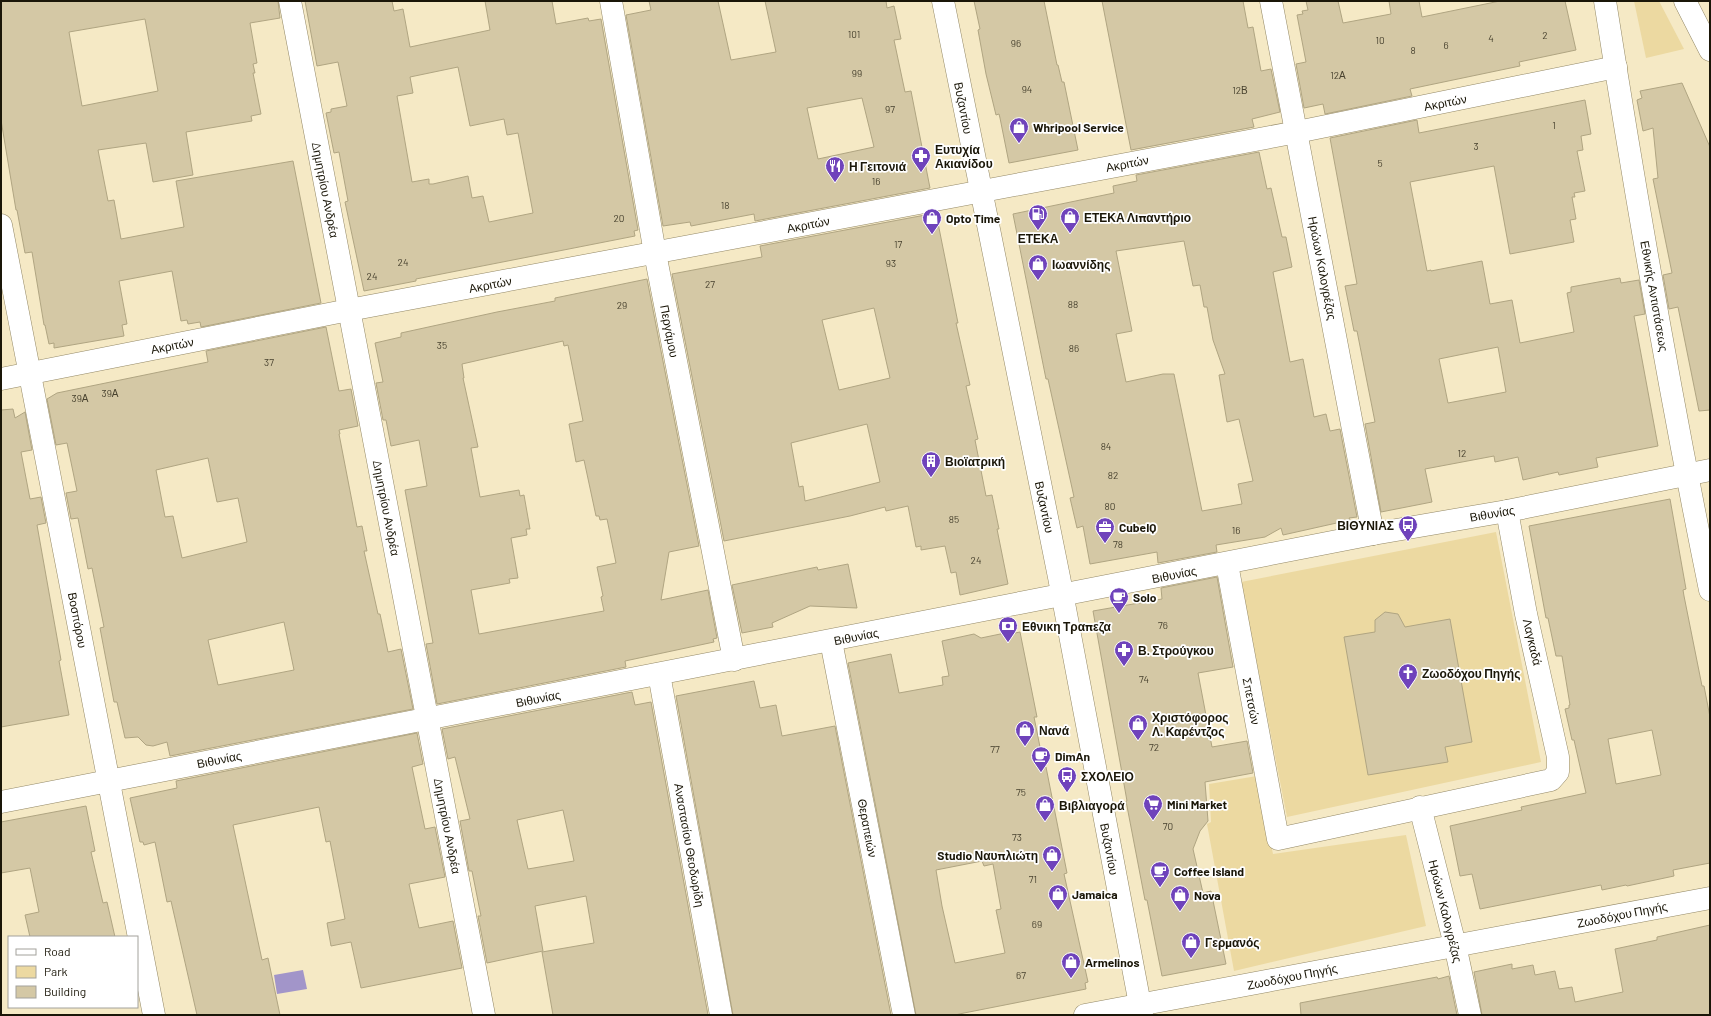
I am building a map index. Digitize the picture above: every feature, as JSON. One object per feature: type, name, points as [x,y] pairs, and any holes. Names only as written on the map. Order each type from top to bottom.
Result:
[{"type":"street","name":"Δημητρίου Ανδρέα","points":[[290,1],[484,1015]]},
{"type":"street","name":"Περγάμου","points":[[611,1],[655,253],[734,660]]},
{"type":"street","name":"Βυζαντίου","points":[[943,1],[1062,596],[1141,1010]]},
{"type":"street","name":"Ηρώων Καλογρέζας","points":[[1272,1],[1373,534]]},
{"type":"street","name":"Εθνικής Αντιστάσεως","points":[[1605,1],[1686,475],[1710,590]]},
{"type":"street","points":[[1685,1],[1710,50]]},
{"type":"street","name":"Ακριτών","points":[[1,379],[349,310],[1297,132],[1616,67]]},
{"type":"street","name":"Βοσπόρου","points":[[1,225],[154,1015]]},
{"type":"street","name":"Βιθυνίας","points":[[1,802],[1227,564],[1373,534],[1507,511],[1710,470]]},
{"type":"street","name":"Λαγκαδά","points":[[1420,808],[1551,780],[1558,772],[1558,757],[1526,614],[1507,511]]},
{"type":"street","name":"Σπετσών","points":[[1227,564],[1278,839],[1420,808]]},
{"type":"street","name":"Θεραπειών","points":[[831,641],[904,1015]]},
{"type":"street","name":"Αναστασίου Θεοδωρίδη","points":[[659,674],[721,1015]]},
{"type":"street","name":"Ηρώων Καλογρέζας","points":[[1420,808],[1455,945],[1470,1015]]},
{"type":"street","name":"Ζωοδόχου Πηγής","points":[[1085,1015],[1141,1010],[1455,945],[1710,898]]},
{"type":"green space","points":[[1634,1],[1659,1],[1684,49],[1646,58]]},
{"type":"green space","points":[[1496,532],[1541,762],[1287,817],[1241,582]]},
{"type":"green space","points":[[1257,776],[1273,854],[1406,835],[1426,926],[1234,971],[1207,824],[1211,822],[1209,784]]},
{"type":"shaded area","points":[[303,970],[307,989],[277,994],[274,975]]},
{"type":"building","points":[[1,1],[278,1],[280,18],[250,23],[257,63],[253,64],[255,73],[253,73],[261,114],[251,116],[252,121],[186,132],[193,175],[153,182],[146,143],[98,150],[108,201],[114,200],[121,239],[184,227],[176,181],[293,161],[321,303],[201,327],[200,322],[188,324],[187,320],[181,321],[172,271],[119,281],[127,324],[122,325],[124,336],[54,348],[54,343],[49,344],[44,325],[32,252],[25,253],[16,210],[1,120]],"holes":[[[145,19],[158,91],[82,106],[69,32]]]},
{"type":"building","points":[[305,1],[392,1],[394,11],[403,9],[410,47],[490,30],[485,1],[552,1],[556,24],[588,18],[589,21],[601,19],[638,230],[634,231],[635,236],[416,279],[416,281],[364,291],[345,202],[348,201],[339,152],[334,153],[326,113],[331,112],[331,109],[347,106],[338,62],[317,66]],"holes":[[[458,67],[470,126],[504,119],[507,135],[518,133],[533,213],[489,222],[483,196],[472,198],[468,176],[433,184],[429,184],[429,179],[412,182],[397,96],[413,93],[410,77]]]},
{"type":"building","points":[[649,1],[718,1],[731,60],[776,52],[765,1],[886,1],[887,8],[894,6],[901,39],[894,40],[905,92],[911,91],[930,188],[755,221],[754,214],[691,226],[690,222],[663,226],[626,15],[651,10]],"holes":[[[862,98],[874,147],[818,159],[807,108]]]},
{"type":"building","points":[[974,1],[1044,1],[1057,65],[1062,82],[1064,82],[1078,150],[1009,163],[999,114],[996,115],[986,74],[978,30],[980,29]]},
{"type":"building","points":[[1102,1],[1243,1],[1248,28],[1253,27],[1261,71],[1271,69],[1280,112],[1252,119],[1254,127],[1131,150]]},
{"type":"building","points":[[1306,1],[1338,1],[1343,23],[1391,14],[1389,1],[1419,1],[1422,17],[1500,1],[1565,1],[1576,50],[1519,62],[1520,66],[1410,89],[1412,96],[1325,114],[1323,104],[1304,108],[1296,64],[1306,62],[1297,15],[1303,14],[1302,11],[1308,10]]},
{"type":"building","points":[[1682,83],[1710,147],[1710,410],[1699,411],[1678,307],[1669,309],[1663,275],[1672,273],[1653,179],[1658,178],[1653,128],[1643,131],[1637,100],[1642,98],[1640,91]]},
{"type":"building","points":[[1585,100],[1591,134],[1581,136],[1583,150],[1577,151],[1585,191],[1574,193],[1575,197],[1572,197],[1576,219],[1570,220],[1574,242],[1510,254],[1494,166],[1410,182],[1427,271],[1482,261],[1490,304],[1512,300],[1520,343],[1574,332],[1567,293],[1571,292],[1571,287],[1620,278],[1621,283],[1639,280],[1645,314],[1634,316],[1658,446],[1596,458],[1598,467],[1559,475],[1558,472],[1523,480],[1518,457],[1495,462],[1494,456],[1425,469],[1432,502],[1381,512],[1365,424],[1375,422],[1357,331],[1354,331],[1345,286],[1357,284],[1330,138],[1417,120],[1419,133]],"holes":[[[1498,347],[1506,392],[1448,403],[1439,359]]]},
{"type":"building","points":[[1259,152],[1267,189],[1271,188],[1282,237],[1286,237],[1292,267],[1273,272],[1290,362],[1303,359],[1314,417],[1326,414],[1330,431],[1340,429],[1357,517],[1349,518],[1350,520],[1283,535],[1281,528],[1265,537],[1216,545],[1217,552],[1158,563],[1157,552],[1090,564],[1083,526],[1077,528],[1070,498],[1074,497],[1048,379],[1046,379],[1013,214],[1114,193],[1113,186],[1137,181],[1136,175]],"holes":[[[1184,241],[1193,286],[1200,285],[1204,307],[1207,307],[1213,340],[1225,374],[1219,375],[1227,422],[1239,419],[1253,481],[1238,484],[1242,504],[1202,511],[1174,374],[1163,374],[1126,382],[1116,334],[1132,331],[1116,251]]]},
{"type":"building","points":[[936,213],[958,323],[956,323],[970,385],[966,386],[978,439],[975,440],[986,496],[992,495],[1008,584],[960,595],[956,572],[951,573],[945,546],[921,550],[921,546],[916,547],[908,506],[886,511],[885,507],[850,516],[724,541],[672,274],[762,257],[760,246]],"holes":[[[874,308],[890,378],[839,390],[822,320]],[[867,424],[880,482],[805,501],[803,486],[799,487],[791,443]]]},
{"type":"building","points":[[647,279],[699,546],[669,552],[661,600],[708,590],[717,638],[713,639],[714,642],[625,661],[626,667],[437,704],[426,644],[433,643],[405,490],[427,486],[419,440],[391,446],[386,420],[383,420],[376,383],[383,382],[375,343],[401,337],[401,333],[555,301],[555,298]],"holes":[[[563,341],[564,346],[568,345],[583,421],[569,424],[576,462],[584,460],[596,516],[599,516],[600,520],[607,519],[616,563],[597,567],[603,596],[601,597],[604,611],[479,634],[471,590],[510,583],[509,579],[518,578],[511,538],[527,535],[526,529],[530,529],[524,495],[520,496],[519,490],[480,497],[471,448],[478,447],[463,378],[462,364]]]},
{"type":"building","points":[[326,327],[339,391],[351,389],[358,426],[339,430],[357,527],[362,526],[367,551],[364,551],[388,652],[401,649],[413,709],[170,756],[167,742],[153,746],[146,745],[138,737],[125,738],[117,702],[114,702],[100,628],[104,627],[92,568],[88,569],[78,518],[71,519],[66,493],[77,491],[67,443],[56,445],[47,399],[57,393],[208,362],[206,351]],"holes":[[[208,458],[217,502],[238,498],[247,542],[182,558],[173,516],[165,517],[156,470]],[[284,622],[294,670],[218,685],[208,640]]]},
{"type":"building","points":[[13,409],[15,418],[25,412],[32,450],[21,452],[30,499],[41,497],[46,523],[37,525],[61,660],[59,661],[69,715],[1,727],[1,410]]},
{"type":"building","points":[[1670,499],[1686,589],[1683,590],[1684,596],[1702,686],[1704,686],[1710,717],[1710,863],[1673,870],[1674,876],[1627,886],[1602,890],[1601,885],[1480,909],[1472,874],[1460,876],[1450,826],[1522,810],[1521,807],[1586,793],[1574,740],[1572,740],[1565,709],[1569,708],[1570,705],[1562,656],[1556,656],[1548,618],[1546,618],[1529,526]],"holes":[[[1652,730],[1661,775],[1616,784],[1608,739]]]},
{"type":"building","points":[[848,564],[857,608],[810,606],[772,623],[773,627],[742,633],[732,585],[817,567],[818,570]]},
{"type":"building","points":[[1217,577],[1233,667],[1198,673],[1212,747],[1247,741],[1253,773],[1205,782],[1208,821],[1200,831],[1193,849],[1203,893],[1211,891],[1226,964],[1162,976],[1147,900],[1145,900],[1126,801],[1093,611],[1162,599],[1161,588]]},
{"type":"building","name":"Ζωοδόχου Πηγής","points":[[1385,612],[1398,614],[1405,627],[1450,619],[1472,742],[1445,747],[1448,762],[1368,775],[1344,637],[1375,632],[1375,620]]},
{"type":"building","points":[[1010,632],[1010,634],[1020,632],[1037,717],[1034,717],[1044,767],[1046,767],[1067,873],[1064,874],[1088,982],[1085,983],[1086,989],[955,1015],[916,1015],[848,663],[891,654],[899,693],[943,685],[942,677],[949,676],[942,641],[974,634],[981,638]],"holes":[[[982,861],[984,866],[993,864],[1001,909],[996,910],[1005,953],[955,963],[942,906],[936,870]]]},
{"type":"building","points":[[754,681],[760,708],[776,705],[782,736],[835,726],[891,1015],[733,1015],[676,696]]},
{"type":"building","points":[[632,692],[635,705],[651,702],[708,1015],[553,1015],[542,952],[594,943],[586,896],[535,906],[543,951],[487,963],[478,916],[481,916],[472,871],[469,871],[460,821],[470,819],[455,757],[448,759],[442,729]],"holes":[[[563,810],[574,861],[528,869],[517,820]]]},
{"type":"building","points":[[417,733],[423,764],[412,767],[425,829],[435,827],[445,877],[409,884],[419,928],[453,921],[462,968],[361,988],[351,942],[331,946],[327,923],[345,919],[330,841],[326,842],[319,807],[233,825],[262,960],[268,958],[280,1015],[197,1015],[171,901],[167,902],[155,842],[144,845],[143,842],[140,842],[130,798],[177,788],[176,781]]},
{"type":"building","points":[[86,806],[95,851],[91,852],[103,903],[107,902],[115,936],[30,936],[25,915],[39,912],[30,868],[1,873],[1,822]]},
{"type":"building","points":[[1710,925],[1710,1015],[1482,1015],[1474,972],[1512,964],[1512,969],[1533,965],[1535,975],[1555,971],[1559,989],[1572,987],[1575,1002],[1623,992],[1615,949],[1657,940],[1657,937]]},
{"type":"building","points":[[1449,976],[1457,1015],[1301,1015],[1300,1003]]},
{"type":"place","name":"Whripool Service","points":[[1019,144]]},
{"type":"place","name":"Ευτυχία Ακιανίδου","points":[[921,173]]},
{"type":"place","name":"Η Γειτονιά","points":[[835,183]]},
{"type":"place","name":"ΕΤΕΚΑ","points":[[1038,231]]},
{"type":"place","name":"ΕΤΕΚΑ Λιπαντήριο","points":[[1070,234]]},
{"type":"place","name":"Opto Time","points":[[932,235]]},
{"type":"place","name":"Ιωαννίδης","points":[[1038,281]]},
{"type":"place","name":"Βιοϊατρική","points":[[931,478]]},
{"type":"place","name":"ΒΙΘΥΝΙΑΣ","points":[[1408,542]]},
{"type":"place","name":"CubeIQ","points":[[1105,544]]},
{"type":"place","name":"Solo","points":[[1119,614]]},
{"type":"place","name":"Εθνικη Τραπεζα","points":[[1008,643]]},
{"type":"place","name":"Β. Στρούγκου","points":[[1124,667]]},
{"type":"place","name":"Ζωοδόχου Πηγής","points":[[1408,690]]},
{"type":"place","name":"Χριστόφορος Λ. Καρέντζος","points":[[1138,741]]},
{"type":"place","name":"Νανά","points":[[1025,747]]},
{"type":"place","name":"DimAn","points":[[1041,773]]},
{"type":"place","name":"ΣΧΟΛΕΙΟ","points":[[1067,793]]},
{"type":"place","name":"Mini Market","points":[[1153,821]]},
{"type":"place","name":"Βιβλιαγορά","points":[[1045,822]]},
{"type":"place","name":"Studio Ναυπλιώτη","points":[[1052,872]]},
{"type":"place","name":"Coffee Island","points":[[1160,888]]},
{"type":"place","name":"Jamaica","points":[[1058,911]]},
{"type":"place","name":"Nova","points":[[1180,912]]},
{"type":"place","name":"Γερμανός","points":[[1191,959]]},
{"type":"place","name":"Armelinos","points":[[1071,979]]}]
